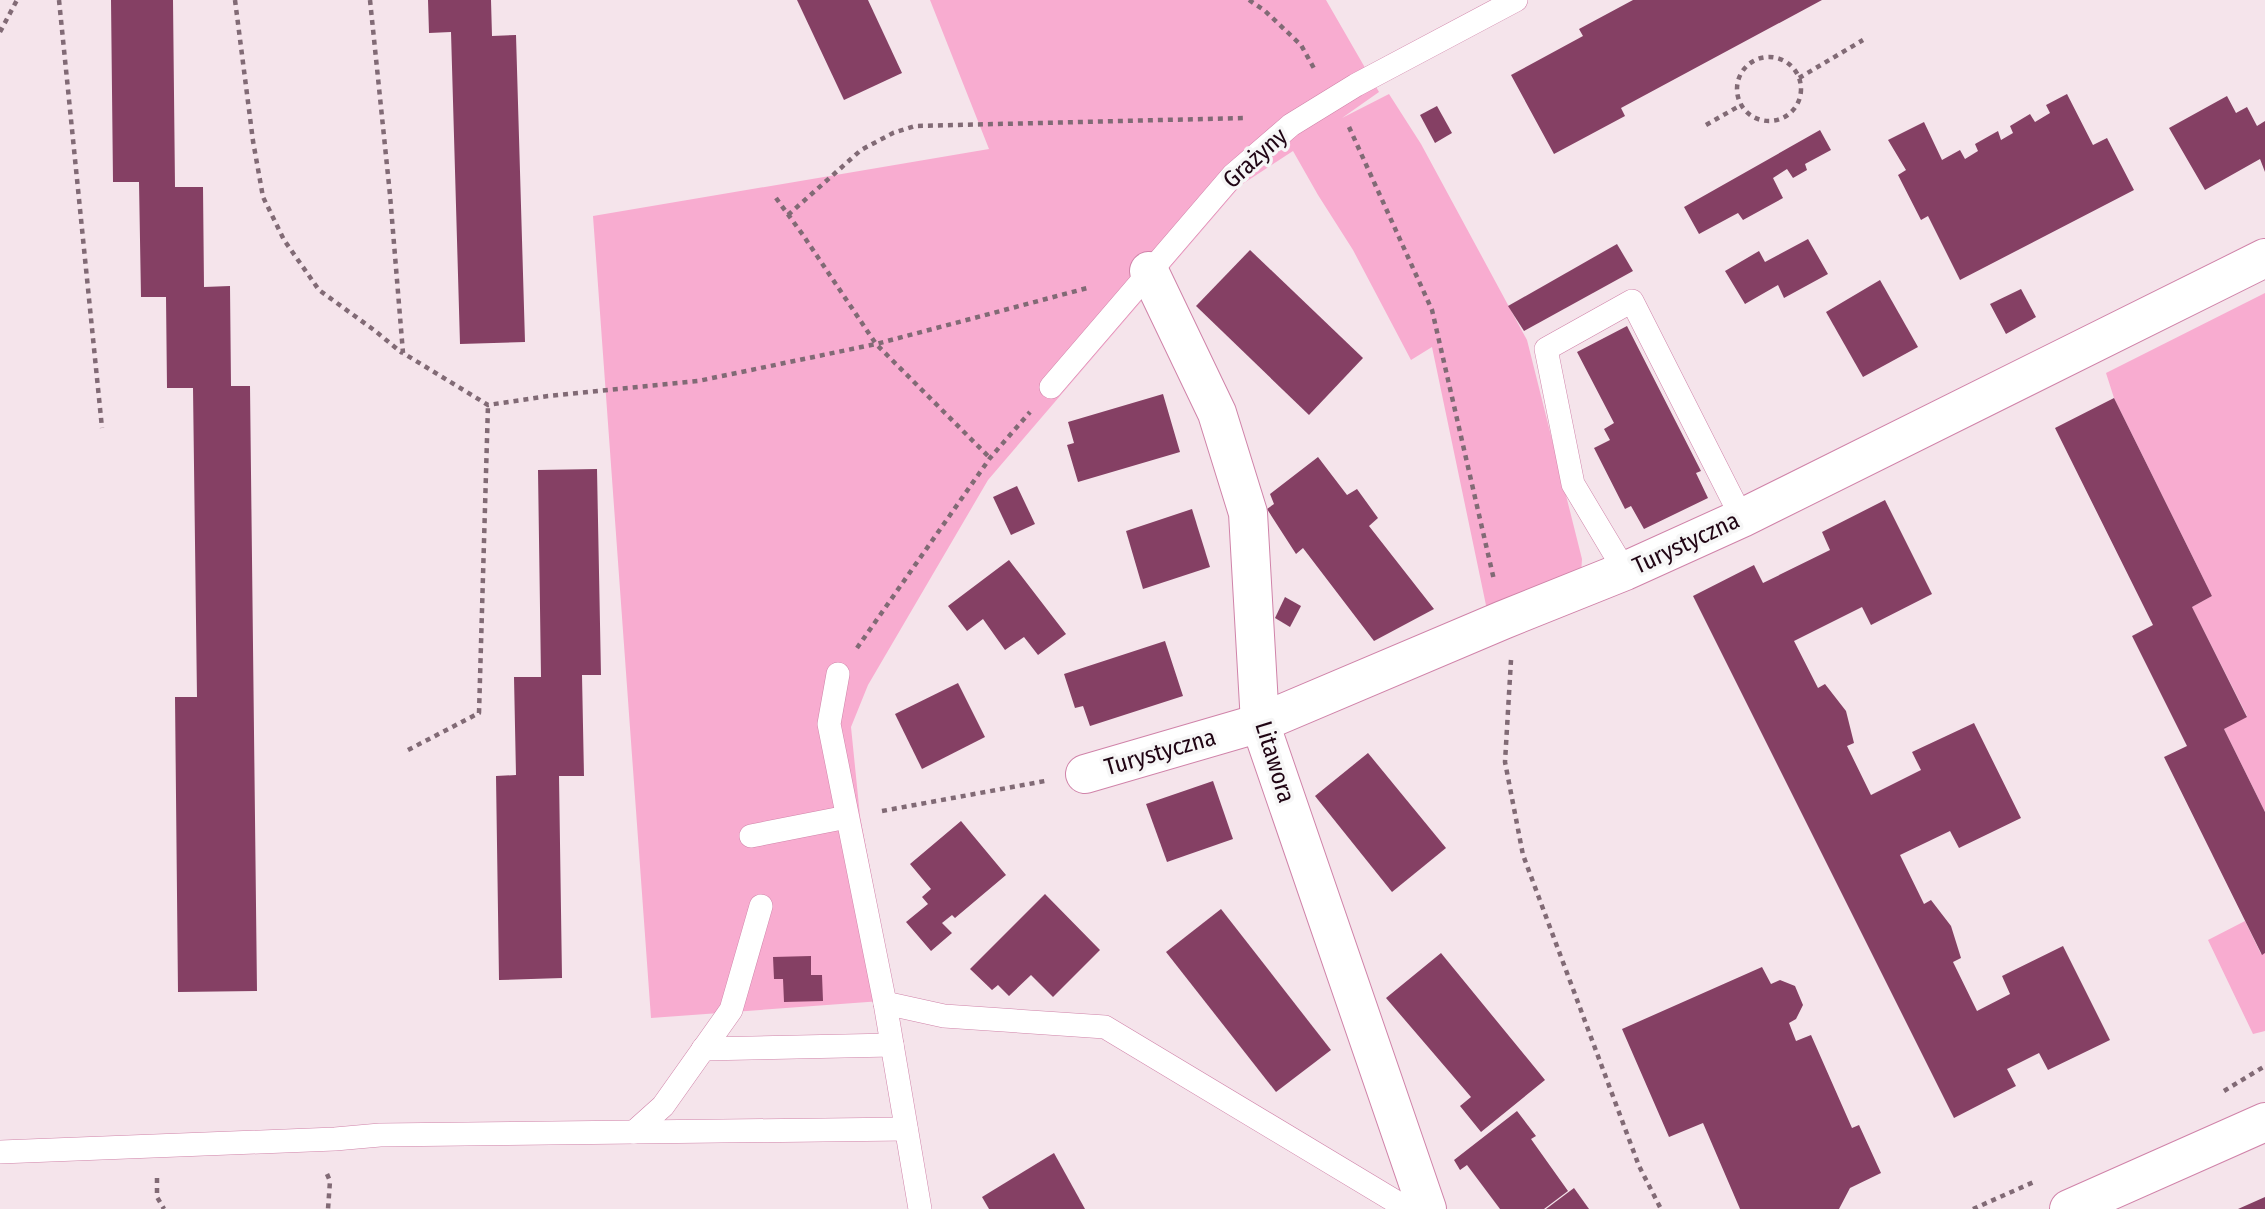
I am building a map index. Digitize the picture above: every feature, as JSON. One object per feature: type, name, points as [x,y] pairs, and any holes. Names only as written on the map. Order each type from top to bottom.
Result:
[{"type":"street","name":"Turystyczna","points":[[1085,774],[1260,723],[1625,571],[1742,518],[2265,258]]},
{"type":"street","name":"Litawora","points":[[1149,271],[1217,413],[1248,513],[1260,723],[1427,1209]]},
{"type":"street","points":[[2069,1209],[2265,1122]]},
{"type":"lane","name":"Grażyny","points":[[1051,387],[1233,175],[1291,125],[1356,85],[1516,0]]},
{"type":"lane","points":[[1625,571],[1573,484],[1546,349],[1632,301],[1742,518]]},
{"type":"lane","points":[[838,674],[829,724],[885,1003],[920,1209]]},
{"type":"lane","points":[[751,836],[846,817]]},
{"type":"lane","points":[[634,1132],[663,1106],[731,1010],[761,906]]},
{"type":"lane","points":[[885,1003],[944,1016],[1105,1027],[1408,1209]]},
{"type":"lane","points":[[703,1049],[892,1045]]},
{"type":"lane","points":[[0,1152],[380,1135],[906,1129]]},
{"type":"path","points":[[0,32],[17,0]]},
{"type":"path","points":[[58,0],[102,428]]},
{"type":"path","points":[[236,0],[262,197],[284,240],[319,290],[403,353],[488,405],[548,396],[698,382],[876,344],[1149,271]]},
{"type":"path","points":[[370,0],[403,353]]},
{"type":"path","points":[[1799,78],[1863,40]]},
{"type":"path","points":[[1775,58],[1790,64],[1799,78],[1799,101],[1790,114],[1783,118],[1767,122],[1760,120],[1741,105],[1738,81],[1746,68],[1759,59],[1775,58]]},
{"type":"path","points":[[1706,125],[1741,105]]},
{"type":"path","points":[[788,215],[861,150],[915,126],[1252,118],[1291,125]]},
{"type":"path","points":[[776,198],[876,344],[990,458]]},
{"type":"path","points":[[838,674],[990,458],[1051,387]]},
{"type":"path","points":[[408,750],[479,713],[488,405]]},
{"type":"path","points":[[846,817],[1085,774]]},
{"type":"path","points":[[323,1165],[330,1181],[328,1209]]},
{"type":"path","points":[[158,1174],[157,1197],[164,1209]]},
{"type":"shaded area","points":[[930,0],[1326,0],[1379,92],[1342,118],[1389,94],[1421,144],[1527,340],[1582,559],[1581,575],[1487,610],[1432,347],[1411,360],[1353,250],[1293,151],[1241,185],[988,480],[868,685],[851,727],[860,816],[895,1000],[651,1018],[593,216],[989,149]]},
{"type":"shaded area","points":[[2265,293],[2265,812],[2224,729],[2247,716],[2192,607],[2212,596],[2114,398],[2106,373]]},
{"type":"shaded area","points":[[2245,921],[2261,954],[2265,953],[2265,1031],[2253,1034],[2208,940]]},
{"type":"building","points":[[111,0],[173,0],[175,187],[203,187],[204,287],[230,286],[231,386],[250,386],[257,991],[178,992],[175,697],[197,697],[193,388],[167,388],[166,297],[141,297],[139,182],[113,182]]},
{"type":"building","points":[[428,0],[491,0],[492,36],[516,35],[525,342],[460,344],[451,32],[429,33]]},
{"type":"building","points":[[797,0],[868,0],[902,73],[844,100]]},
{"type":"building","points":[[1633,0],[1822,0],[1621,108],[1625,116],[1554,154],[1511,75],[1583,36],[1579,29]]},
{"type":"building","points":[[2067,94],[2093,145],[2107,138],[2134,190],[1960,280],[1928,216],[1921,220],[1898,175],[1906,170],[1888,140],[1924,122],[1942,160],[1960,150],[1965,159],[1978,151],[1975,144],[1998,131],[2001,140],[2013,133],[2010,126],[2030,114],[2035,122],[2050,113],[2046,105]]},
{"type":"building","points":[[2227,96],[2236,113],[2247,107],[2257,126],[2265,121],[2265,172],[2260,159],[2205,190],[2169,128]]},
{"type":"building","points":[[1437,106],[1452,133],[1435,143],[1420,115]]},
{"type":"building","points":[[1820,130],[1831,150],[1805,164],[1807,170],[1793,178],[1787,169],[1773,178],[1783,198],[1743,220],[1738,213],[1699,234],[1684,207]]},
{"type":"building","points":[[1808,239],[1828,274],[1784,298],[1778,285],[1745,304],[1725,271],[1759,251],[1765,262]]},
{"type":"building","points":[[1617,244],[1633,271],[1524,331],[1508,306]]},
{"type":"building","points":[[1250,250],[1363,358],[1309,415],[1196,306]]},
{"type":"building","points":[[1880,280],[1918,347],[1863,377],[1826,312]]},
{"type":"building","points":[[2021,289],[2036,317],[2006,334],[1990,304]]},
{"type":"building","points":[[1627,326],[1701,471],[1696,473],[1708,498],[1644,529],[1631,506],[1625,509],[1594,448],[1610,440],[1604,429],[1614,423],[1577,352]]},
{"type":"building","points":[[1163,394],[1180,452],[1078,482],[1067,445],[1074,443],[1068,422]]},
{"type":"building","points":[[2114,398],[2212,596],[2192,607],[2247,717],[2224,729],[2265,812],[2265,953],[2262,955],[2164,757],[2187,746],[2132,636],[2153,625],[2055,428]]},
{"type":"building","points":[[1318,457],[1347,495],[1357,489],[1378,518],[1369,526],[1434,609],[1374,641],[1303,548],[1296,554],[1267,509],[1274,504],[1270,494]]},
{"type":"building","points":[[597,469],[601,675],[582,675],[584,776],[559,776],[562,978],[499,980],[496,776],[516,775],[514,677],[541,677],[538,470]]},
{"type":"building","points":[[1017,486],[1035,524],[1011,535],[993,497]]},
{"type":"building","points":[[1885,500],[1932,594],[1871,625],[1862,607],[1794,641],[1818,688],[1825,684],[1846,711],[1854,743],[1847,746],[1871,795],[1921,770],[1912,752],[1974,723],[2021,818],[1959,848],[1950,831],[1900,855],[1924,904],[1931,900],[1951,926],[1961,958],[1953,962],[1977,1011],[2010,994],[2002,976],[2063,946],[2110,1040],[2048,1070],[2039,1053],[2007,1069],[2016,1086],[1954,1118],[1693,596],[1754,565],[1763,583],[1830,550],[1822,532]]},
{"type":"building","points":[[1192,509],[1210,567],[1143,589],[1126,531]]},
{"type":"building","points":[[1009,560],[1066,634],[1038,655],[1024,637],[1005,650],[983,619],[967,631],[948,606]]},
{"type":"building","points":[[1285,597],[1301,606],[1290,627],[1275,618]]},
{"type":"building","points":[[1165,641],[1183,696],[1090,726],[1083,706],[1075,708],[1064,674]]},
{"type":"building","points":[[958,683],[985,737],[922,769],[895,714]]},
{"type":"building","points":[[1368,753],[1446,848],[1392,892],[1315,796]]},
{"type":"building","points":[[1213,781],[1233,839],[1167,862],[1146,804]]},
{"type":"building","points":[[961,821],[1006,875],[955,918],[952,915],[942,923],[952,933],[931,951],[906,922],[928,904],[922,897],[931,889],[910,864]]},
{"type":"building","points":[[1045,894],[1100,950],[1053,997],[1031,975],[1009,996],[998,985],[992,990],[970,969]]},
{"type":"building","points":[[1221,909],[1331,1050],[1276,1092],[1166,952]]},
{"type":"building","points":[[1441,953],[1545,1080],[1481,1132],[1460,1106],[1471,1097],[1386,998]]},
{"type":"building","points":[[811,956],[811,975],[822,975],[823,1001],[784,1002],[783,979],[774,979],[773,957]]},
{"type":"building","points":[[1762,967],[1771,984],[1780,980],[1795,986],[1803,1005],[1796,1019],[1789,1023],[1796,1041],[1811,1035],[1852,1128],[1859,1125],[1881,1173],[1850,1188],[1839,1209],[1740,1209],[1703,1123],[1669,1137],[1622,1029]]},
{"type":"building","points":[[1517,1111],[1536,1136],[1531,1139],[1568,1191],[1544,1209],[1500,1209],[1467,1165],[1460,1170],[1454,1160]]},
{"type":"building","points":[[1054,1153],[1085,1209],[989,1209],[982,1197]]},
{"type":"building","points":[[1574,1188],[1589,1209],[1546,1209]]},
{"type":"building","points":[[2265,1197],[2265,1209],[2238,1209]]}]
